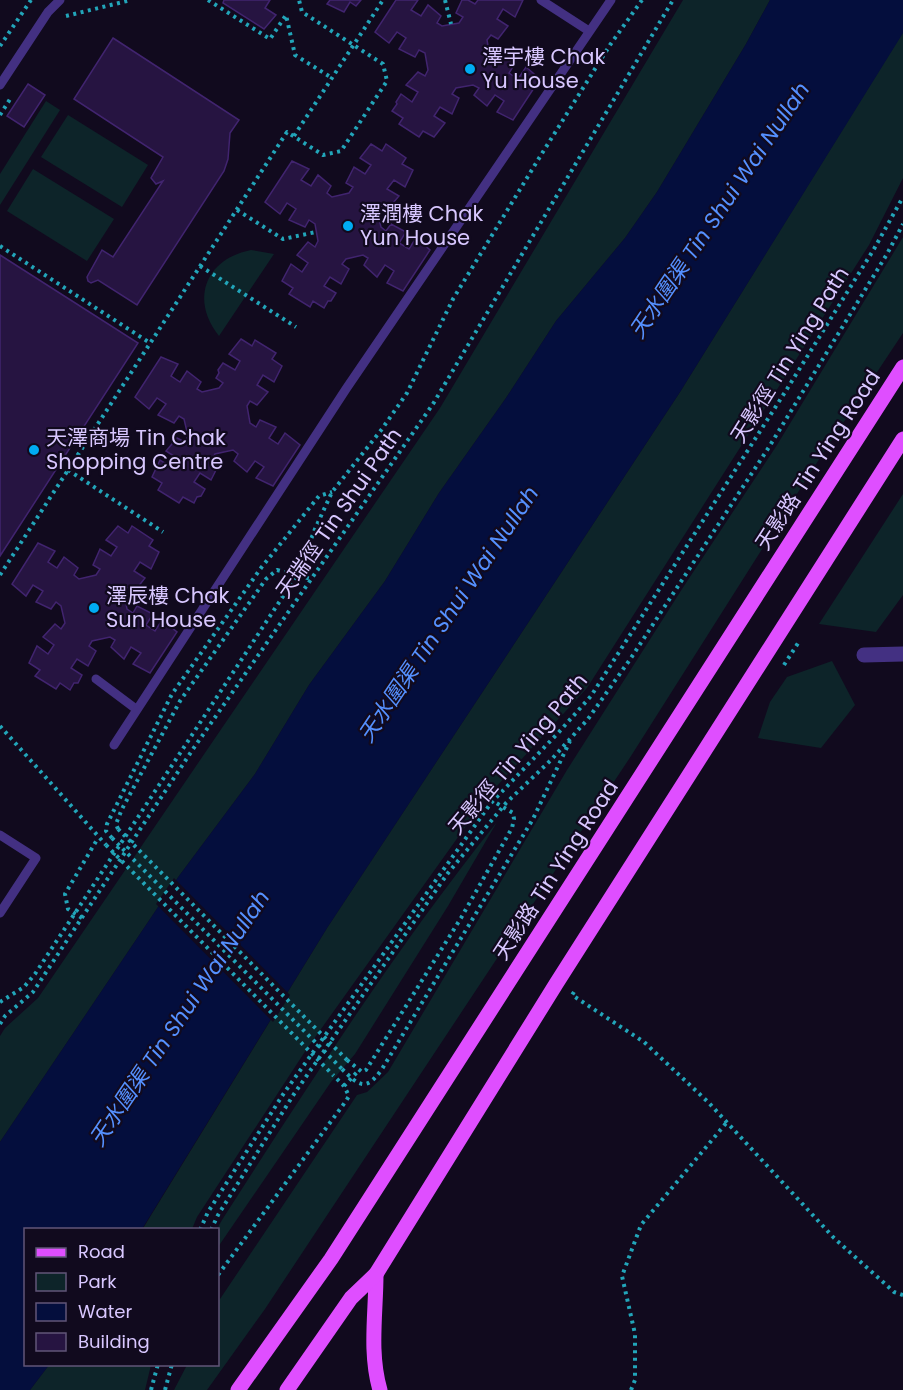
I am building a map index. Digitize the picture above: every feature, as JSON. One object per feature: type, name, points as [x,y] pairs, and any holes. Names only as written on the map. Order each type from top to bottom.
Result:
[{"type":"main road","name":"天影路 Tin Ying Road","points":[[238,1390],[328,1264],[903,367]]},
{"type":"main road","points":[[287,1390],[351,1298],[376,1274],[556,984],[903,439]]},
{"type":"main road","points":[[376,1274],[373,1354],[374,1369],[380,1390]]},
{"type":"street","points":[[864,655],[903,654]]},
{"type":"lane","points":[[0,84],[48,12],[60,0]]},
{"type":"lane","points":[[541,0],[589,31]]},
{"type":"lane","points":[[114,745],[346,389],[611,0]]},
{"type":"lane","points":[[96,679],[136,709]]},
{"type":"lane","points":[[0,835],[36,858],[0,914]]},
{"type":"path","points":[[0,46],[31,0]]},
{"type":"path","points":[[63,17],[131,0]]},
{"type":"path","points":[[208,0],[270,39],[286,15],[295,55],[332,78]]},
{"type":"path","points":[[0,575],[287,132],[323,155],[341,151],[387,81],[383,63],[302,12],[299,0]]},
{"type":"path","points":[[294,136],[382,0]]},
{"type":"path","points":[[445,0],[451,24]]},
{"type":"path","points":[[0,1002],[24,987],[35,974],[297,575],[332,492],[382,429],[407,393],[459,289],[553,135],[610,45],[642,0]]},
{"type":"path","name":"天瑞徑 Tin Shui Path","points":[[0,1024],[5,1016],[33,992],[193,749],[433,404],[673,0]]},
{"type":"path","points":[[0,115],[17,89]]},
{"type":"path","name":"天影徑 Tin Ying Path","points":[[201,1228],[208,1212],[284,1093],[445,865],[493,801],[591,696],[874,249],[903,197]]},
{"type":"path","points":[[237,210],[283,239],[316,232]]},
{"type":"path","points":[[213,1228],[218,1215],[294,1094],[448,873],[503,807],[551,760],[588,719],[631,658],[769,447],[903,224]]},
{"type":"path","points":[[0,246],[150,343]]},
{"type":"path","points":[[200,266],[296,327]]},
{"type":"path","points":[[68,470],[163,532]]},
{"type":"path","points":[[332,492],[319,496],[261,568],[172,694],[107,824],[106,831],[342,1069],[362,1085],[368,1084],[382,1069],[533,819],[572,737]]},
{"type":"path","points":[[311,579],[277,570],[266,579],[180,701],[122,809],[116,824],[118,829],[358,1071],[362,1072],[366,1070],[461,918],[512,828],[513,813],[493,801]]},
{"type":"path","points":[[0,726],[98,838],[344,1086],[349,1096],[219,1274]]},
{"type":"path","points":[[82,918],[68,909],[65,894],[98,838]]},
{"type":"path","points":[[572,995],[644,1042],[708,1102],[834,1238],[894,1292],[903,1294]]},
{"type":"path","points":[[344,1086],[358,1071]]},
{"type":"path","points":[[631,1390],[635,1380],[635,1334],[622,1276],[641,1225],[727,1122]]},
{"type":"path","points":[[151,1390],[158,1366]]},
{"type":"path","points":[[165,1390],[172,1366]]},
{"type":"green space","points":[[683,0],[770,0],[657,192],[625,238],[556,321],[506,398],[439,493],[385,581],[309,685],[255,774],[179,876],[0,1142],[0,1036],[5,1028],[38,998],[440,408]]},
{"type":"green space","points":[[903,32],[903,178],[869,245],[587,688],[486,798],[306,1050],[197,1217],[192,1228],[143,1228],[327,928],[680,392]]},
{"type":"green space","points":[[46,101],[60,110],[0,205],[0,174]]},
{"type":"green space","points":[[68,115],[148,165],[122,207],[41,157]]},
{"type":"green space","points":[[33,169],[114,219],[87,261],[7,211]]},
{"type":"green space","points":[[903,237],[903,333],[814,467],[631,756],[265,1309],[207,1390],[174,1390],[186,1366],[219,1366],[219,1301],[357,1095],[367,1092],[388,1072],[567,770],[777,445]]},
{"type":"green space","points":[[251,250],[274,254],[219,336],[205,309],[204,295],[207,283],[213,272],[223,262]]},
{"type":"green space","points":[[903,494],[903,595],[876,632],[819,624]]},
{"type":"green space","points":[[832,661],[855,705],[821,748],[758,738],[770,702],[787,677]]},
{"type":"green space","points":[[497,822],[448,906],[355,1054],[331,1082],[219,1246],[218,1228],[222,1220],[389,967]]},
{"type":"green space","points":[[48,1366],[151,1366],[145,1390],[30,1390]]},
{"type":"water","name":"天水圍渠 Tin Shui Wai Nullah","points":[[770,0],[903,0],[903,33],[680,392],[327,928],[143,1228],[24,1228],[24,1366],[48,1366],[30,1390],[0,1390],[0,1142],[179,876],[255,774],[309,685],[385,581],[439,493],[506,398],[556,321],[625,238],[657,192]]},
{"type":"pier","points":[[174,878],[290,995],[273,1022],[156,904]]},
{"type":"building","points":[[224,0],[270,0],[265,8],[276,15],[264,29],[223,3]]},
{"type":"building","points":[[330,0],[361,0],[356,6],[350,2],[344,12],[327,4]]},
{"type":"building","name":"澤宇樓 Chak Yu House","points":[[396,0],[418,0],[411,10],[421,16],[428,5],[441,16],[437,23],[442,26],[459,23],[463,17],[456,13],[462,0],[475,4],[478,0],[523,0],[515,17],[503,9],[497,19],[508,26],[498,39],[491,35],[487,40],[490,57],[496,61],[500,54],[516,62],[509,73],[518,79],[526,67],[540,79],[513,120],[497,112],[504,101],[495,95],[487,106],[474,95],[479,88],[473,85],[456,88],[452,94],[459,98],[452,114],[440,107],[434,116],[445,123],[434,137],[423,131],[419,137],[399,124],[403,118],[392,111],[396,102],[401,94],[412,102],[418,92],[406,85],[418,72],[425,76],[428,70],[425,53],[419,50],[415,57],[399,49],[406,38],[397,32],[389,43],[375,32]]},
{"type":"building","points":[[113,38],[239,120],[230,133],[228,159],[224,171],[137,305],[98,280],[91,283],[87,277],[102,250],[113,257],[163,181],[156,184],[151,178],[163,157],[74,99]]},
{"type":"building","points":[[28,84],[45,95],[24,127],[7,116]]},
{"type":"building","name":"澤潤樓 Chak Yun House","points":[[371,144],[382,151],[386,144],[406,158],[402,164],[413,170],[405,187],[394,180],[387,189],[399,196],[387,210],[380,205],[377,211],[381,227],[386,231],[391,224],[406,232],[399,243],[409,249],[416,238],[430,250],[403,291],[387,283],[394,271],[385,265],[377,277],[364,265],[368,258],[363,255],[346,259],[342,264],[349,269],[341,284],[330,277],[324,286],[336,293],[331,301],[328,301],[324,308],[313,301],[310,307],[289,294],[293,288],[282,281],[291,264],[302,272],[308,263],[297,255],[308,242],[315,247],[318,241],[315,224],[309,220],[305,227],[289,220],[296,209],[287,203],[280,214],[265,202],[292,161],[309,169],[301,180],[311,186],[318,175],[331,186],[327,193],[332,197],[349,193],[353,187],[346,183],[354,167],[365,174],[371,165],[360,158]]},
{"type":"building","name":"天澤商場 Tin Chak Shopping Centre","points":[[0,255],[138,343],[0,556]]},
{"type":"building","points":[[241,339],[252,346],[255,340],[276,353],[272,359],[282,366],[274,382],[263,375],[257,385],[268,392],[257,405],[250,401],[247,406],[250,423],[256,427],[260,420],[276,427],[269,438],[278,444],[285,433],[300,445],[273,486],[256,478],[264,467],[255,461],[247,472],[234,461],[238,454],[233,450],[215,454],[212,460],[219,464],[211,480],[200,473],[194,482],[205,489],[201,496],[197,497],[194,503],[183,497],[179,503],[158,490],[162,483],[152,477],[160,460],[171,467],[177,458],[166,451],[177,438],[185,442],[188,436],[184,419],[179,416],[174,423],[158,415],[166,404],[157,398],[149,409],[135,397],[161,357],[178,364],[171,376],[180,382],[187,371],[201,382],[197,389],[202,392],[219,388],[223,383],[216,378],[218,370],[223,363],[235,370],[240,361],[229,354]]},
{"type":"building","name":"澤辰樓 Chak Sun House","points":[[118,526],[128,533],[132,526],[153,540],[149,546],[159,552],[151,569],[140,562],[134,571],[145,578],[134,592],[127,587],[124,593],[127,609],[133,613],[137,606],[153,614],[146,625],[155,631],[162,620],[177,632],[150,673],[133,664],[141,653],[131,647],[124,659],[111,647],[115,640],[110,637],[92,641],[89,646],[96,651],[88,666],[77,659],[71,668],[82,675],[78,683],[74,683],[70,690],[60,683],[56,689],[35,676],[40,670],[29,663],[37,646],[48,654],[54,645],[43,637],[55,624],[61,629],[65,623],[61,606],[56,602],[51,609],[36,602],[43,591],[33,585],[26,596],[12,584],[38,543],[55,551],[48,562],[57,568],[64,557],[78,568],[74,575],[79,579],[96,575],[100,569],[93,565],[100,549],[111,556],[117,547],[106,540]]},
{"type":"place","name":"澤宇樓 Chak Yu House","points":[[470,69]]},
{"type":"place","name":"澤潤樓 Chak Yun House","points":[[348,226]]},
{"type":"place","name":"天澤商場 Tin Chak Shopping Centre","points":[[34,450]]},
{"type":"place","name":"澤辰樓 Chak Sun House","points":[[94,608]]}]
